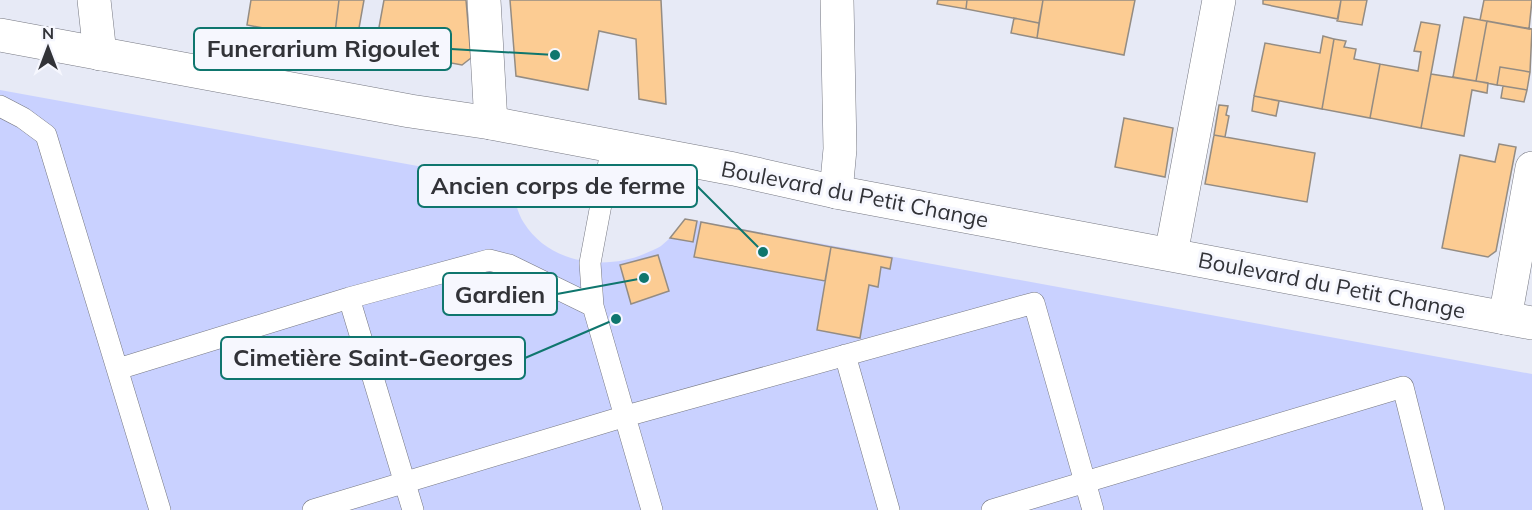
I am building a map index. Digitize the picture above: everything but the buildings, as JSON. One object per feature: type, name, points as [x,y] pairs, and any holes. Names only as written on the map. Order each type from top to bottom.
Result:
[{"type":"main road","points":[[94,0],[100,54]]},
{"type":"main road","points":[[484,0],[491,123]]},
{"type":"main road","points":[[836,192],[840,149],[837,0]]},
{"type":"main road","points":[[1171,254],[1219,0]]},
{"type":"main road","name":"Boulevard du Petit Change","points":[[0,35],[410,111],[491,123],[734,169],[836,192],[1519,320]]},
{"type":"main road","points":[[1519,320],[1532,168]]},
{"type":"lane","points":[[0,106],[23,118],[45,135],[160,510]]},
{"type":"lane","points":[[612,146],[590,263],[593,306],[652,510]]},
{"type":"lane","points":[[118,369],[349,298],[489,260],[509,265],[593,306]]},
{"type":"lane","points":[[349,298],[413,510]]},
{"type":"lane","points":[[314,510],[626,416],[1034,303],[1093,510]]},
{"type":"lane","points":[[845,355],[889,510]]},
{"type":"lane","points":[[992,510],[1403,387],[1434,510]]},
{"type":"shaded area","points":[[0,90],[511,183],[519,214],[535,237],[562,255],[578,260],[612,262],[644,254],[661,246],[687,219],[1532,374],[1532,510],[0,510]]},
{"type":"place","name":"Funerarium Rigoulet","points":[[555,55]]},
{"type":"place","name":"Ancien corps de ferme","points":[[763,252]]},
{"type":"place","name":"Gardien","points":[[644,278]]},
{"type":"place","name":"Cimetière Saint-Georges","points":[[616,319]]}]
